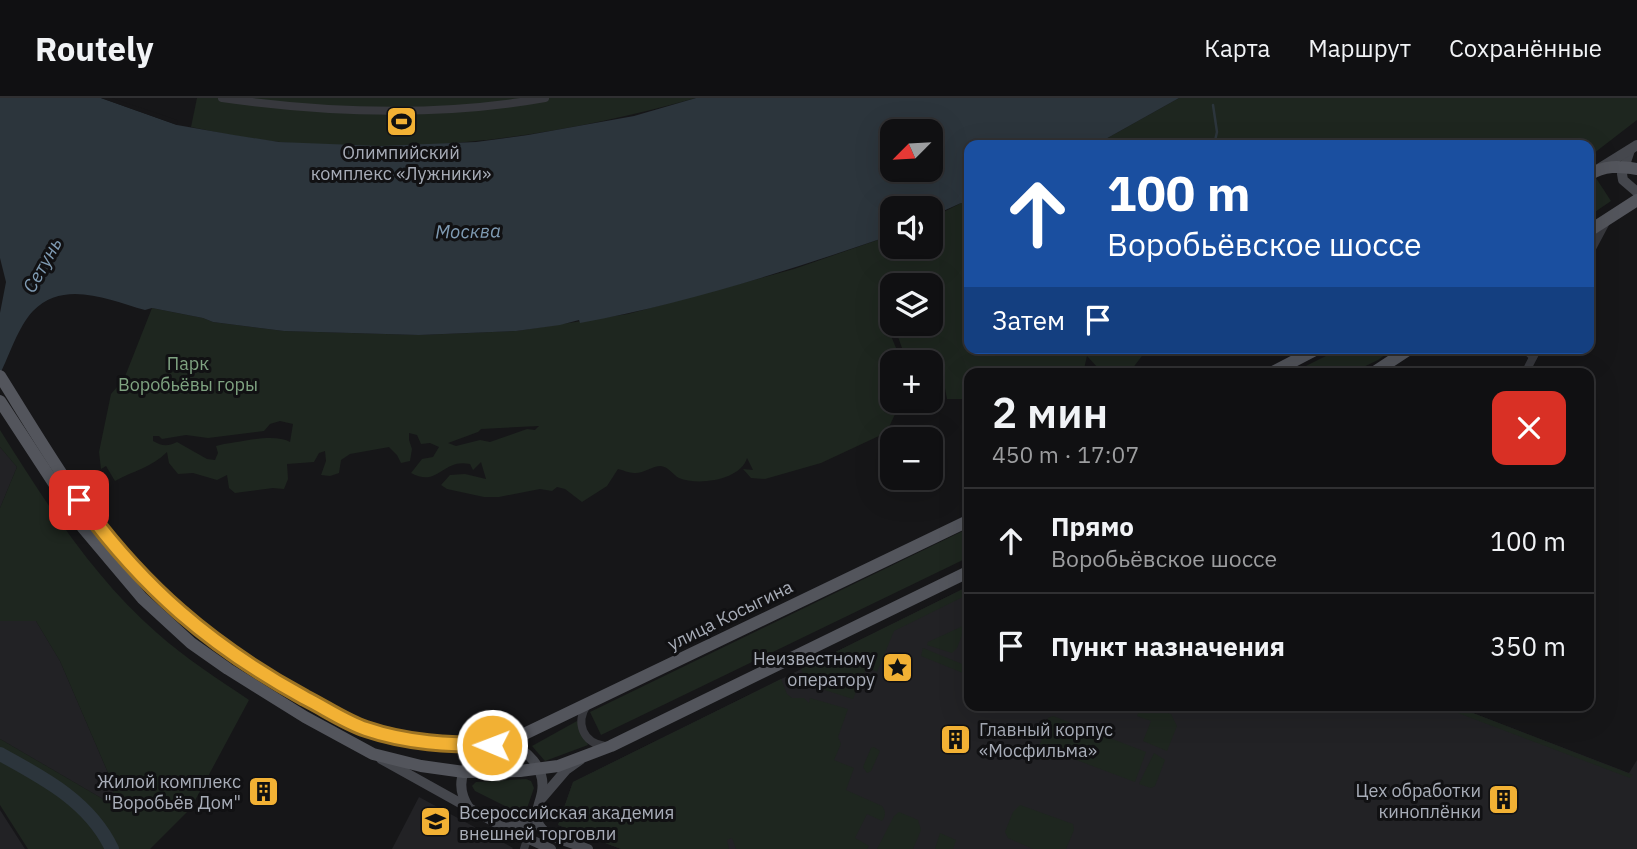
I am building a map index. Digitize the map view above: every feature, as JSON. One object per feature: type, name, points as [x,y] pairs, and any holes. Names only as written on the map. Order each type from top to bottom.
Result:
[{"type":"main road","points":[[1633,148],[1630,168],[1623,180],[1637,192]]},
{"type":"main road","points":[[1595,172],[1633,148]]},
{"type":"main road","points":[[1595,172],[1630,168]]},
{"type":"main road","points":[[1594,228],[1637,200]]},
{"type":"main road","points":[[1281,368],[1307,354]]},
{"type":"main road","points":[[1381,368],[1402,354]]},
{"type":"main road","name":"улица Косыгина","points":[[3,380],[87,511],[145,582],[230,654],[352,723],[379,733],[424,743],[499,744]]},
{"type":"main road","points":[[0,401],[83,528],[142,598],[191,643],[274,698],[505,828],[525,844],[551,849]]},
{"type":"main road","name":"улица Косыгина","points":[[464,772],[474,756],[535,730],[964,523]]},
{"type":"main road","points":[[373,754],[421,766],[464,772],[538,769],[583,758],[964,573]]},
{"type":"main road","points":[[341,736],[352,738],[356,729],[352,723]]},
{"type":"main road","points":[[499,744],[525,752],[538,769],[543,786],[539,824],[547,833],[588,849]]},
{"type":"main road","points":[[505,828],[520,825],[566,771],[583,758]]},
{"type":"main road","points":[[464,772],[462,791],[470,809]]},
{"type":"street","points":[[222,98],[284,106],[360,110],[454,108],[545,98]]},
{"type":"street","points":[[1594,244],[1607,219]]},
{"type":"street","points":[[1530,354],[1533,357]]},
{"type":"street","points":[[1528,368],[1535,354]]},
{"type":"street","points":[[589,702],[581,716],[583,733],[595,744],[611,746]]},
{"type":"street","points":[[525,844],[539,805]]},
{"type":"shaded area","points":[[0,447],[17,467],[0,508]]},
{"type":"shaded area","points":[[964,588],[964,711],[1468,711],[1629,773],[1637,760],[1637,849],[621,849],[558,825],[573,782]]},
{"type":"shaded area","points":[[0,621],[36,621],[60,661],[115,789],[108,802],[0,739]]},
{"type":"shaded area","name":"Всероссийская академия внешней торговли","points":[[419,797],[513,848],[392,849]]},
{"type":"shaded area","points":[[0,810],[25,849],[0,849]]},
{"type":"green space","name":"Олимпийский комплекс «Лужники»","points":[[197,98],[696,98],[594,123],[490,140],[333,146],[246,138],[191,127]]},
{"type":"green space","points":[[1179,98],[1637,98],[1637,120],[1594,153],[1594,140],[1104,140]]},
{"type":"green space","points":[[1596,178],[1611,201],[1594,213]]},
{"type":"green space","name":"Парк Воробьёвы горы","points":[[964,203],[964,354],[1143,354],[1133,368],[1098,368],[1087,356],[1084,368],[964,368],[964,399],[947,399],[943,383],[943,350],[903,350],[898,336],[943,336],[943,273],[880,273],[880,336],[891,336],[897,350],[880,350],[880,413],[896,413],[889,427],[880,427],[880,435],[821,463],[765,479],[751,478],[743,469],[753,470],[747,458],[737,472],[707,481],[679,478],[661,466],[637,473],[618,469],[607,486],[582,502],[565,489],[557,487],[552,491],[540,489],[499,497],[484,497],[447,489],[441,485],[450,475],[465,474],[486,479],[481,462],[473,470],[470,464],[461,463],[428,477],[411,473],[422,459],[433,457],[439,447],[430,443],[421,444],[417,435],[409,433],[412,449],[410,461],[401,463],[389,447],[350,454],[341,460],[339,473],[321,475],[326,461],[325,451],[319,453],[314,462],[287,464],[288,479],[284,489],[235,493],[229,488],[227,475],[217,480],[193,473],[178,474],[169,463],[167,452],[149,465],[115,481],[106,466],[101,469],[99,452],[111,394],[124,379],[152,308],[213,322],[284,331],[419,335],[516,331],[628,314],[794,269],[880,239],[880,259],[943,259],[943,212]],"holes":[[[280,421],[293,424],[290,442],[267,438],[224,444],[216,446],[218,453],[215,460],[207,459],[177,442],[165,445],[153,441],[153,436],[162,439],[186,435],[208,438],[264,431],[270,424]],[[539,426],[535,430],[527,429],[490,442],[480,440],[456,446],[448,443],[481,429]]]},
{"type":"green space","points":[[1330,354],[1386,354],[1361,368],[1302,368]]},
{"type":"green space","points":[[0,430],[71,538],[133,611],[168,642],[249,700],[191,808],[150,849],[28,849],[0,805],[0,739],[108,802],[115,789],[60,661],[36,621],[0,621],[0,508],[17,467],[0,447]]},
{"type":"green space","points":[[964,530],[964,559],[601,735],[590,712]]},
{"type":"green space","points":[[964,588],[964,596],[894,631],[877,672],[869,668],[865,671],[853,699],[812,686],[801,669]]},
{"type":"green space","points":[[964,626],[957,648],[952,653],[927,645],[928,642]]},
{"type":"green space","points":[[923,648],[962,664],[963,673],[921,656]]},
{"type":"green space","points":[[781,679],[787,694],[792,698],[804,698],[809,703],[810,698],[848,709],[838,737],[841,744],[834,760],[854,768],[846,790],[882,806],[885,812],[882,821],[867,814],[855,838],[869,846],[867,849],[736,849],[732,838],[727,840],[729,849],[621,849],[558,825],[573,782]]},
{"type":"green space","points":[[1139,711],[1164,711],[1171,714],[1177,726],[1167,751],[1143,741],[1151,721],[1137,716]]},
{"type":"green space","points":[[1453,711],[1468,711],[1633,775],[1630,778]]},
{"type":"green space","points":[[1053,716],[1146,752],[1135,782],[1042,747],[1040,744],[1048,718]]},
{"type":"green space","points":[[577,721],[588,745],[545,761],[532,746]]},
{"type":"green space","points":[[871,748],[880,751],[871,771],[867,773],[863,767]]},
{"type":"green space","points":[[1154,753],[1165,760],[1155,786],[1151,788],[1139,784]]},
{"type":"green space","points":[[531,781],[534,788],[526,811],[521,814],[475,791],[472,786],[476,782]]},
{"type":"green space","points":[[1020,805],[1073,824],[1074,830],[1066,849],[1033,849],[1008,838],[1005,832],[1013,812]]},
{"type":"green space","points":[[899,812],[918,820],[921,830],[913,849],[877,849],[894,816]]},
{"type":"green space","points":[[940,833],[956,840],[953,849],[935,849]]},
{"type":"water","name":"Москва","points":[[0,98],[101,98],[177,125],[234,135],[279,142],[380,146],[476,142],[528,135],[634,116],[696,98],[1179,98],[1104,140],[964,140],[964,203],[943,211],[943,196],[880,196],[880,239],[738,285],[660,306],[580,323],[579,320],[516,331],[419,335],[284,331],[213,322],[152,308],[145,310],[102,297],[73,294],[45,301],[33,311],[19,333],[0,374],[0,313],[6,282],[0,258]]},
{"type":"pier","points":[[101,98],[112,98],[177,120],[178,124],[177,125]]},
{"type":"waterway","points":[[1213,105],[1217,132],[1215,140]]},
{"type":"waterway","name":"Сетунь","points":[[0,754],[64,793],[91,818],[112,849]]},
{"type":"place","name":"Олимпийский комплекс «Лужники»","points":[[401,121]]},
{"type":"place","name":"Неизвестному оператору","points":[[898,668]]},
{"type":"place","name":"Главный корпус «Мосфильма»","points":[[956,739]]},
{"type":"place","name":"Жилой комплекс \"Воробьёв Дом\"","points":[[264,791]]},
{"type":"place","name":"Цех обработки киноплёнки","points":[[1504,800]]},
{"type":"place","name":"Всероссийская академия внешней торговли","points":[[436,822]]},
{"type":"route","points":[[79,500],[102,532],[145,582],[230,654],[251,667],[363,728],[424,743],[492,745]]}]
